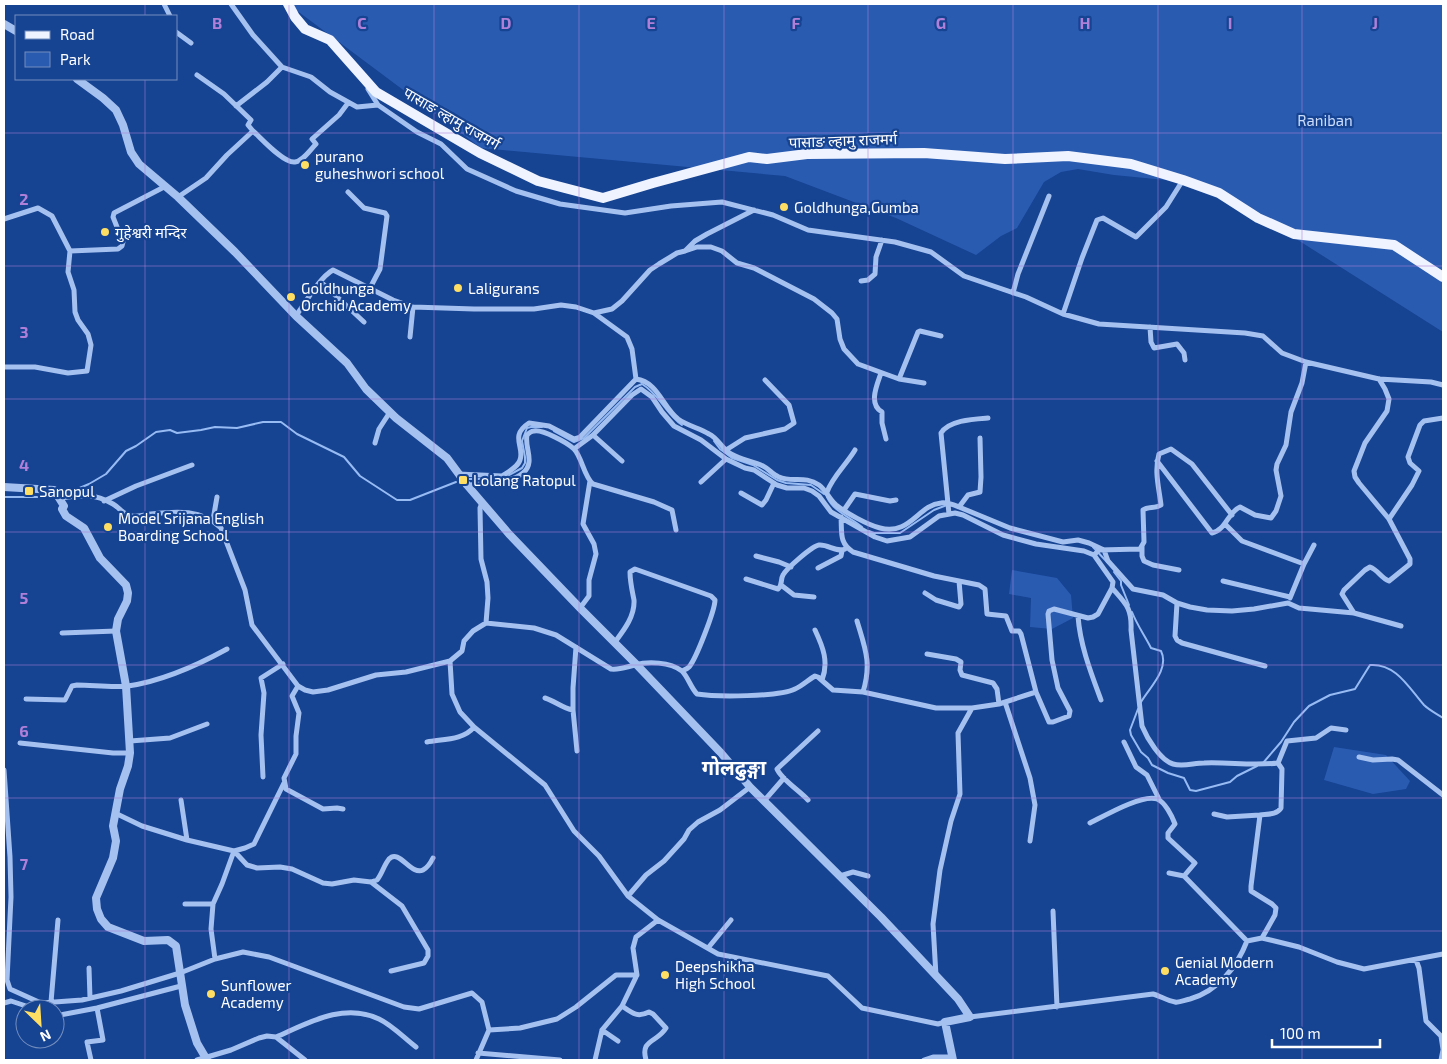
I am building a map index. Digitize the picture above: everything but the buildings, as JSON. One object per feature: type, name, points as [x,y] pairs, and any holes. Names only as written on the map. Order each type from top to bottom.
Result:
[{"type":"main road","name":"पासाङ ल्हामु राजमर्ग","points":[[288,4],[295,17],[305,29],[330,40],[376,92],[480,153],[538,181],[603,198],[748,157],[767,159],[808,154],[924,153],[1005,159],[1068,156],[1131,164],[1183,180],[1219,193],[1258,218],[1294,234],[1394,245],[1443,277]]},
{"type":"street","points":[[232,4],[252,35],[282,67],[311,77],[330,92],[357,107],[378,105]]},
{"type":"street","points":[[4,24],[15,30]]},
{"type":"street","points":[[178,33],[191,43]]},
{"type":"street","points":[[354,65],[378,105],[416,132],[440,144],[467,169],[516,191],[560,204],[625,213],[671,206],[722,202],[773,215],[808,230],[882,240],[931,252],[964,276],[1013,293],[1063,314],[1099,324],[1245,333],[1263,336],[1282,353],[1306,362],[1379,379],[1430,382],[1443,386]]},
{"type":"street","points":[[236,106],[267,82],[282,67]]},
{"type":"street","points":[[196,75],[224,94],[251,120],[248,125],[286,161],[295,162],[303,158],[316,144],[312,139],[339,115],[348,103]]},
{"type":"street","points":[[82,80],[116,110],[132,152],[139,164],[166,186],[235,252],[296,316],[347,363],[366,389],[390,412],[439,451],[482,503],[542,570],[615,642],[726,759],[750,787],[840,876],[958,999],[970,1017]]},
{"type":"street","points":[[178,197],[206,178],[227,154],[254,131]]},
{"type":"street","points":[[1063,314],[1097,220],[1103,218],[1136,237],[1166,207],[1183,180]]},
{"type":"street","points":[[70,252],[119,248],[123,242],[113,217],[114,213],[166,186]]},
{"type":"street","points":[[348,192],[364,208],[385,213],[387,216],[380,269],[370,288]]},
{"type":"street","points":[[1013,293],[1018,274],[1049,196]]},
{"type":"street","points":[[4,219],[38,208],[52,216],[70,252],[68,272],[74,290],[75,312],[88,334],[91,345],[87,371],[68,373],[35,367],[4,367]]},
{"type":"street","points":[[685,250],[701,238],[754,210]]},
{"type":"street","points":[[861,281],[868,280],[875,274],[876,257],[882,240]]},
{"type":"street","points":[[594,312],[612,309],[622,302],[650,270],[668,257],[697,247],[711,247],[722,251],[737,263],[754,268],[814,299],[832,313],[837,319],[840,339],[844,349],[858,364],[899,379],[924,383]]},
{"type":"street","points":[[296,316],[321,282],[333,270],[393,300],[413,307],[474,310],[534,309],[561,305],[576,307],[594,312],[627,337],[632,349],[636,379]]},
{"type":"street","points":[[321,282],[364,322]]},
{"type":"street","points":[[410,337],[413,307]]},
{"type":"street","points":[[1150,327],[1151,342],[1154,348],[1177,344],[1184,353],[1185,360]]},
{"type":"street","points":[[899,379],[918,332],[941,336]]},
{"type":"street","points":[[1157,461],[1210,531],[1216,532],[1225,524],[1236,509],[1240,507],[1255,515],[1271,518],[1281,496],[1276,470],[1286,445],[1291,412],[1302,383],[1306,362]]},
{"type":"street","points":[[881,373],[874,401],[876,409],[882,412],[882,423],[886,439]]},
{"type":"street","points":[[636,379],[645,380],[652,386],[668,409],[678,419],[692,428],[714,437],[731,454],[764,466],[787,488],[804,488],[812,491],[819,496],[831,512],[881,528],[898,528],[908,524],[932,506],[940,503],[948,504],[1010,528],[1063,542],[1078,540],[1089,542],[1133,589],[1163,595],[1177,603],[1207,610],[1232,611],[1254,610],[1288,603],[1298,608],[1354,614],[1400,626]]},
{"type":"street","points":[[458,474],[502,476],[521,460],[520,433],[529,424],[549,426],[576,439],[590,428],[636,379]]},
{"type":"street","points":[[1354,614],[1342,594],[1365,570],[1370,567],[1375,569],[1388,581],[1410,564],[1410,559],[1389,519],[1355,477],[1354,470],[1365,443],[1387,411],[1389,399],[1379,379]]},
{"type":"street","points":[[726,450],[745,438],[785,429],[794,423],[789,405],[765,380]]},
{"type":"street","points":[[574,449],[593,435],[632,395],[641,389],[652,397],[674,426],[701,440],[726,459],[778,481],[805,479],[819,485],[845,515],[868,534],[887,541],[910,537],[939,516],[948,513],[963,515],[1003,535],[1036,544],[1098,552],[1140,549],[1142,545]]},
{"type":"street","points":[[375,444],[379,429],[390,412]]},
{"type":"street","points":[[948,513],[941,433],[943,429],[956,424],[988,418]]},
{"type":"street","points":[[1389,519],[1419,471],[1410,463],[1408,457],[1420,425],[1424,421],[1443,418]]},
{"type":"street","points":[[467,485],[498,483],[520,474],[528,466],[529,461],[526,438],[527,435],[534,431],[540,431],[552,436],[574,449],[586,469],[590,481],[583,524],[594,544],[596,554],[589,580],[589,596],[580,608]]},
{"type":"street","points":[[593,435],[622,461]]},
{"type":"street","points":[[959,507],[968,495],[980,492],[981,489],[980,438]]},
{"type":"street","points":[[1179,570],[1153,565],[1144,561],[1142,556],[1142,545],[1144,542],[1143,510],[1161,505],[1157,487],[1157,461],[1159,454],[1171,449],[1192,464],[1232,515]]},
{"type":"street","points":[[827,492],[831,482],[848,462],[855,450]]},
{"type":"street","points":[[701,482],[726,459]]},
{"type":"street","points":[[104,501],[136,486],[192,465]]},
{"type":"street","points":[[590,481],[593,484],[654,502],[672,510],[676,530]]},
{"type":"street","points":[[741,493],[762,506],[778,481]]},
{"type":"street","points":[[4,487],[52,490],[60,498],[64,506],[62,509],[66,516],[84,528],[100,558],[126,585],[127,600],[118,619],[116,631],[126,686],[130,753],[115,813],[113,826],[116,841],[113,858],[96,898],[97,908],[101,919],[108,927],[144,941],[168,940],[176,946],[181,986],[197,1043],[206,1060]]},
{"type":"street","points":[[60,498],[90,494],[113,504],[123,513],[133,517],[169,512],[207,516],[213,520],[221,528],[245,590],[252,625],[298,686],[313,692],[328,690],[376,675],[406,672],[450,661],[462,651],[464,641],[473,631],[486,623],[534,628],[556,635],[611,669],[618,670],[636,664],[669,665],[682,671],[697,694],[708,696],[786,692],[795,689],[814,676],[818,676],[832,690],[863,692],[936,708],[972,708],[999,704],[1036,692]]},
{"type":"street","points":[[818,568],[841,556],[844,549],[842,535],[845,515],[856,494],[890,501],[896,500]]},
{"type":"street","points":[[213,520],[217,497]]},
{"type":"street","points":[[482,503],[480,508],[481,559],[487,582],[486,623]]},
{"type":"street","points":[[1225,524],[1242,541],[1304,564]]},
{"type":"street","points":[[781,586],[783,575],[818,545],[844,549],[934,576],[979,585],[985,589],[987,614],[1006,616],[1012,631],[1020,632],[1036,692],[1049,722],[1053,722],[1069,716],[1070,711],[1058,688],[1052,660],[1048,614],[1049,611],[1054,609],[1088,618],[1098,614],[1112,588],[1113,582],[1098,552]]},
{"type":"street","points":[[1288,603],[1314,545]]},
{"type":"street","points":[[756,556],[791,567]]},
{"type":"street","points":[[615,642],[625,628],[632,612],[634,601],[630,581],[630,572],[632,570],[635,569],[711,596],[715,603],[710,618],[696,654],[689,666],[682,671]]},
{"type":"street","points":[[746,579],[778,589],[781,586]]},
{"type":"street","points":[[925,594],[936,600],[959,607],[961,604],[958,581]]},
{"type":"street","points":[[1223,581],[1290,597]]},
{"type":"street","points":[[781,586],[794,595],[814,597]]},
{"type":"street","points":[[1112,588],[1126,604],[1132,615],[1131,630],[1142,726],[1147,738],[1162,755],[1172,764],[1252,765],[1278,763]]},
{"type":"street","points":[[1177,603],[1175,636],[1182,644],[1265,666]]},
{"type":"street","points":[[1078,616],[1090,672],[1101,700]]},
{"type":"street","points":[[857,621],[868,660],[868,670],[863,692]]},
{"type":"street","points":[[815,630],[823,646],[826,665],[822,680]]},
{"type":"street","points":[[62,633],[116,631]]},
{"type":"street","points":[[576,647],[573,710],[578,751]]},
{"type":"street","points":[[26,699],[65,700],[72,686],[126,686],[168,677],[227,649]]},
{"type":"street","points":[[927,654],[956,659],[961,662],[960,670],[962,675],[993,683],[997,689],[999,704]]},
{"type":"street","points":[[450,661],[452,694],[460,712],[474,727],[545,784],[574,831],[598,856],[628,896],[658,920],[718,954],[828,976],[862,1008],[938,1024],[970,1017],[1153,994],[1176,1002],[1194,998],[1215,986],[1232,971],[1248,940]]},
{"type":"street","points":[[263,777],[261,735],[264,693],[261,678],[283,664]]},
{"type":"street","points":[[115,813],[142,826],[187,840],[234,851],[254,844],[296,754],[299,713],[292,696],[298,686]]},
{"type":"street","points":[[545,698],[563,708],[573,710]]},
{"type":"street","points":[[1005,702],[1030,778],[1035,805],[1030,841]]},
{"type":"street","points":[[936,978],[933,924],[940,870],[951,821],[960,794],[958,733],[972,708]]},
{"type":"street","points":[[130,741],[170,738],[207,724]]},
{"type":"street","points":[[427,742],[462,736],[469,733],[474,727]]},
{"type":"street","points":[[1278,763],[1287,741],[1316,738],[1331,728],[1346,730]]},
{"type":"street","points":[[808,800],[778,772],[779,766],[818,731]]},
{"type":"street","points":[[20,742],[79,750],[130,753]]},
{"type":"street","points":[[1124,742],[1136,767],[1146,775],[1159,800],[1165,806],[1175,824],[1168,833],[1168,838],[1195,863],[1184,876]]},
{"type":"street","points":[[1359,757],[1373,760],[1398,760],[1443,795]]},
{"type":"street","points":[[1214,814],[1227,817],[1279,812],[1281,808],[1282,769],[1278,763]]},
{"type":"street","points":[[4,770],[11,897],[8,984],[10,989],[32,999]]},
{"type":"street","points":[[764,801],[784,778]]},
{"type":"street","points":[[284,783],[286,789],[293,794],[323,809],[343,809]]},
{"type":"street","points":[[628,896],[646,875],[664,861],[684,839],[689,830],[698,822],[720,810],[750,787]]},
{"type":"street","points":[[1090,823],[1123,806],[1151,798],[1159,800]]},
{"type":"street","points":[[181,800],[187,840]]},
{"type":"street","points":[[1260,815],[1251,891],[1276,908],[1275,915],[1262,938]]},
{"type":"street","points":[[234,851],[247,864],[257,868],[280,867],[292,869],[323,883],[332,884],[354,880],[371,882],[377,880],[389,859],[393,857],[398,857],[415,870],[420,871],[424,870],[434,858]]},
{"type":"street","points":[[215,959],[211,929],[213,904],[234,851]]},
{"type":"street","points":[[840,876],[852,872],[868,876]]},
{"type":"street","points":[[1169,873],[1184,876],[1248,940]]},
{"type":"street","points":[[371,882],[402,906],[428,950],[428,956],[424,963],[391,971]]},
{"type":"street","points":[[185,904],[213,904]]},
{"type":"street","points":[[1053,911],[1057,1007]]},
{"type":"street","points":[[50,999],[58,920]]},
{"type":"street","points":[[597,1059],[602,1030],[611,1022],[622,1006],[637,975],[633,948],[636,937],[658,920]]},
{"type":"street","points":[[708,948],[731,920]]},
{"type":"street","points":[[1248,940],[1262,938],[1364,969],[1443,954]]},
{"type":"street","points":[[65,1001],[82,1000],[121,991],[180,973],[215,959],[243,952],[269,956],[404,1008],[419,1009],[472,993],[482,1002],[489,1030],[476,1060]]},
{"type":"street","points":[[1416,960],[1419,968],[1426,1021],[1432,1029],[1442,1036],[1443,1050],[1441,1060]]},
{"type":"street","points":[[89,968],[90,998]]},
{"type":"street","points":[[489,1030],[520,1028],[557,1020],[616,975],[637,975]]},
{"type":"street","points":[[65,1014],[97,1008],[181,986]]},
{"type":"street","points":[[82,1000],[84,1009]]},
{"type":"street","points":[[622,1006],[636,1016],[649,1012],[666,1028],[645,1046],[643,1050],[646,1060]]},
{"type":"street","points":[[91,1060],[88,1042],[103,1040],[97,1008]]},
{"type":"street","points":[[197,1060],[206,1060],[259,1038],[267,1036],[276,1037],[316,1019],[338,1013],[363,1014],[379,1019],[416,1047]]},
{"type":"street","points":[[924,1060],[933,1057],[952,1058],[945,1022]]},
{"type":"street","points":[[602,1030],[618,1041]]},
{"type":"street","points":[[276,1037],[305,1060]]},
{"type":"street","points":[[478,1053],[560,1060]]},
{"type":"green space","name":"Raniban","points":[[288,4],[1443,4],[1443,332],[1271,223],[1186,182],[1114,175],[1078,169],[1061,172],[1044,182],[1017,228],[1001,236],[976,255],[896,218],[785,176],[481,148]]},
{"type":"green space","points":[[1012,570],[1057,578],[1071,595],[1073,618],[1052,629],[1030,627],[1031,598],[1009,594]]},
{"type":"green space","points":[[1334,747],[1386,755],[1410,781],[1406,789],[1373,794],[1324,780]]},
{"type":"waterway","points":[[554,431],[574,442],[584,438],[635,387],[642,384],[653,393],[682,425]]},
{"type":"waterway","points":[[63,495],[89,484],[106,474],[126,451],[156,432],[170,430],[177,433],[215,427],[237,428],[263,422],[281,422],[297,434],[344,457],[360,476],[397,500],[410,500],[456,482]]},
{"type":"waterway","points":[[469,479],[502,479],[522,468],[525,463],[522,441],[527,428],[542,427]]},
{"type":"waterway","points":[[714,441],[720,449],[732,458],[753,465],[777,480],[786,483],[811,485],[824,494]]},
{"type":"waterway","points":[[4,497],[52,497]]},
{"type":"waterway","points":[[827,497],[834,507],[862,527]]},
{"type":"waterway","points":[[869,531],[874,533],[900,533],[934,510],[947,505]]},
{"type":"waterway","points":[[1093,547],[1107,562]]},
{"type":"waterway","points":[[1114,572],[1121,581],[1129,605]]},
{"type":"waterway","points":[[1132,612],[1151,648],[1161,651],[1163,658],[1161,671],[1141,702]]},
{"type":"waterway","points":[[1263,763],[1281,742],[1294,722],[1309,706],[1330,695],[1355,689],[1370,665],[1379,665],[1395,672],[1424,705],[1443,718]]},
{"type":"waterway","points":[[1138,709],[1130,730],[1141,752],[1152,765],[1184,778],[1190,790],[1196,791],[1230,782],[1237,776],[1257,766]]},
{"type":"place","name":"purano guheshwori school","points":[[305,165]]},
{"type":"place","name":"Goldhunga,Gumba","points":[[784,207]]},
{"type":"place","name":"गुहेश्वरी मन्दिर","points":[[105,232]]},
{"type":"place","name":"Laligurans","points":[[458,288]]},
{"type":"place","name":"Goldhunga Orchid Academy","points":[[291,297]]},
{"type":"place","name":"Lolang Ratopul","points":[[463,480]]},
{"type":"place","name":"Sanopul","points":[[29,491]]},
{"type":"place","name":"Model Srijana English Boarding School","points":[[108,527]]},
{"type":"place","name":"Genial Modern Academy","points":[[1165,971]]},
{"type":"place","name":"Deepshikha High School","points":[[665,975]]},
{"type":"place","name":"Sunflower Academy","points":[[211,994]]},
{"type":"district","name":"गोलढुङ्गा","points":[[734,767]]}]
